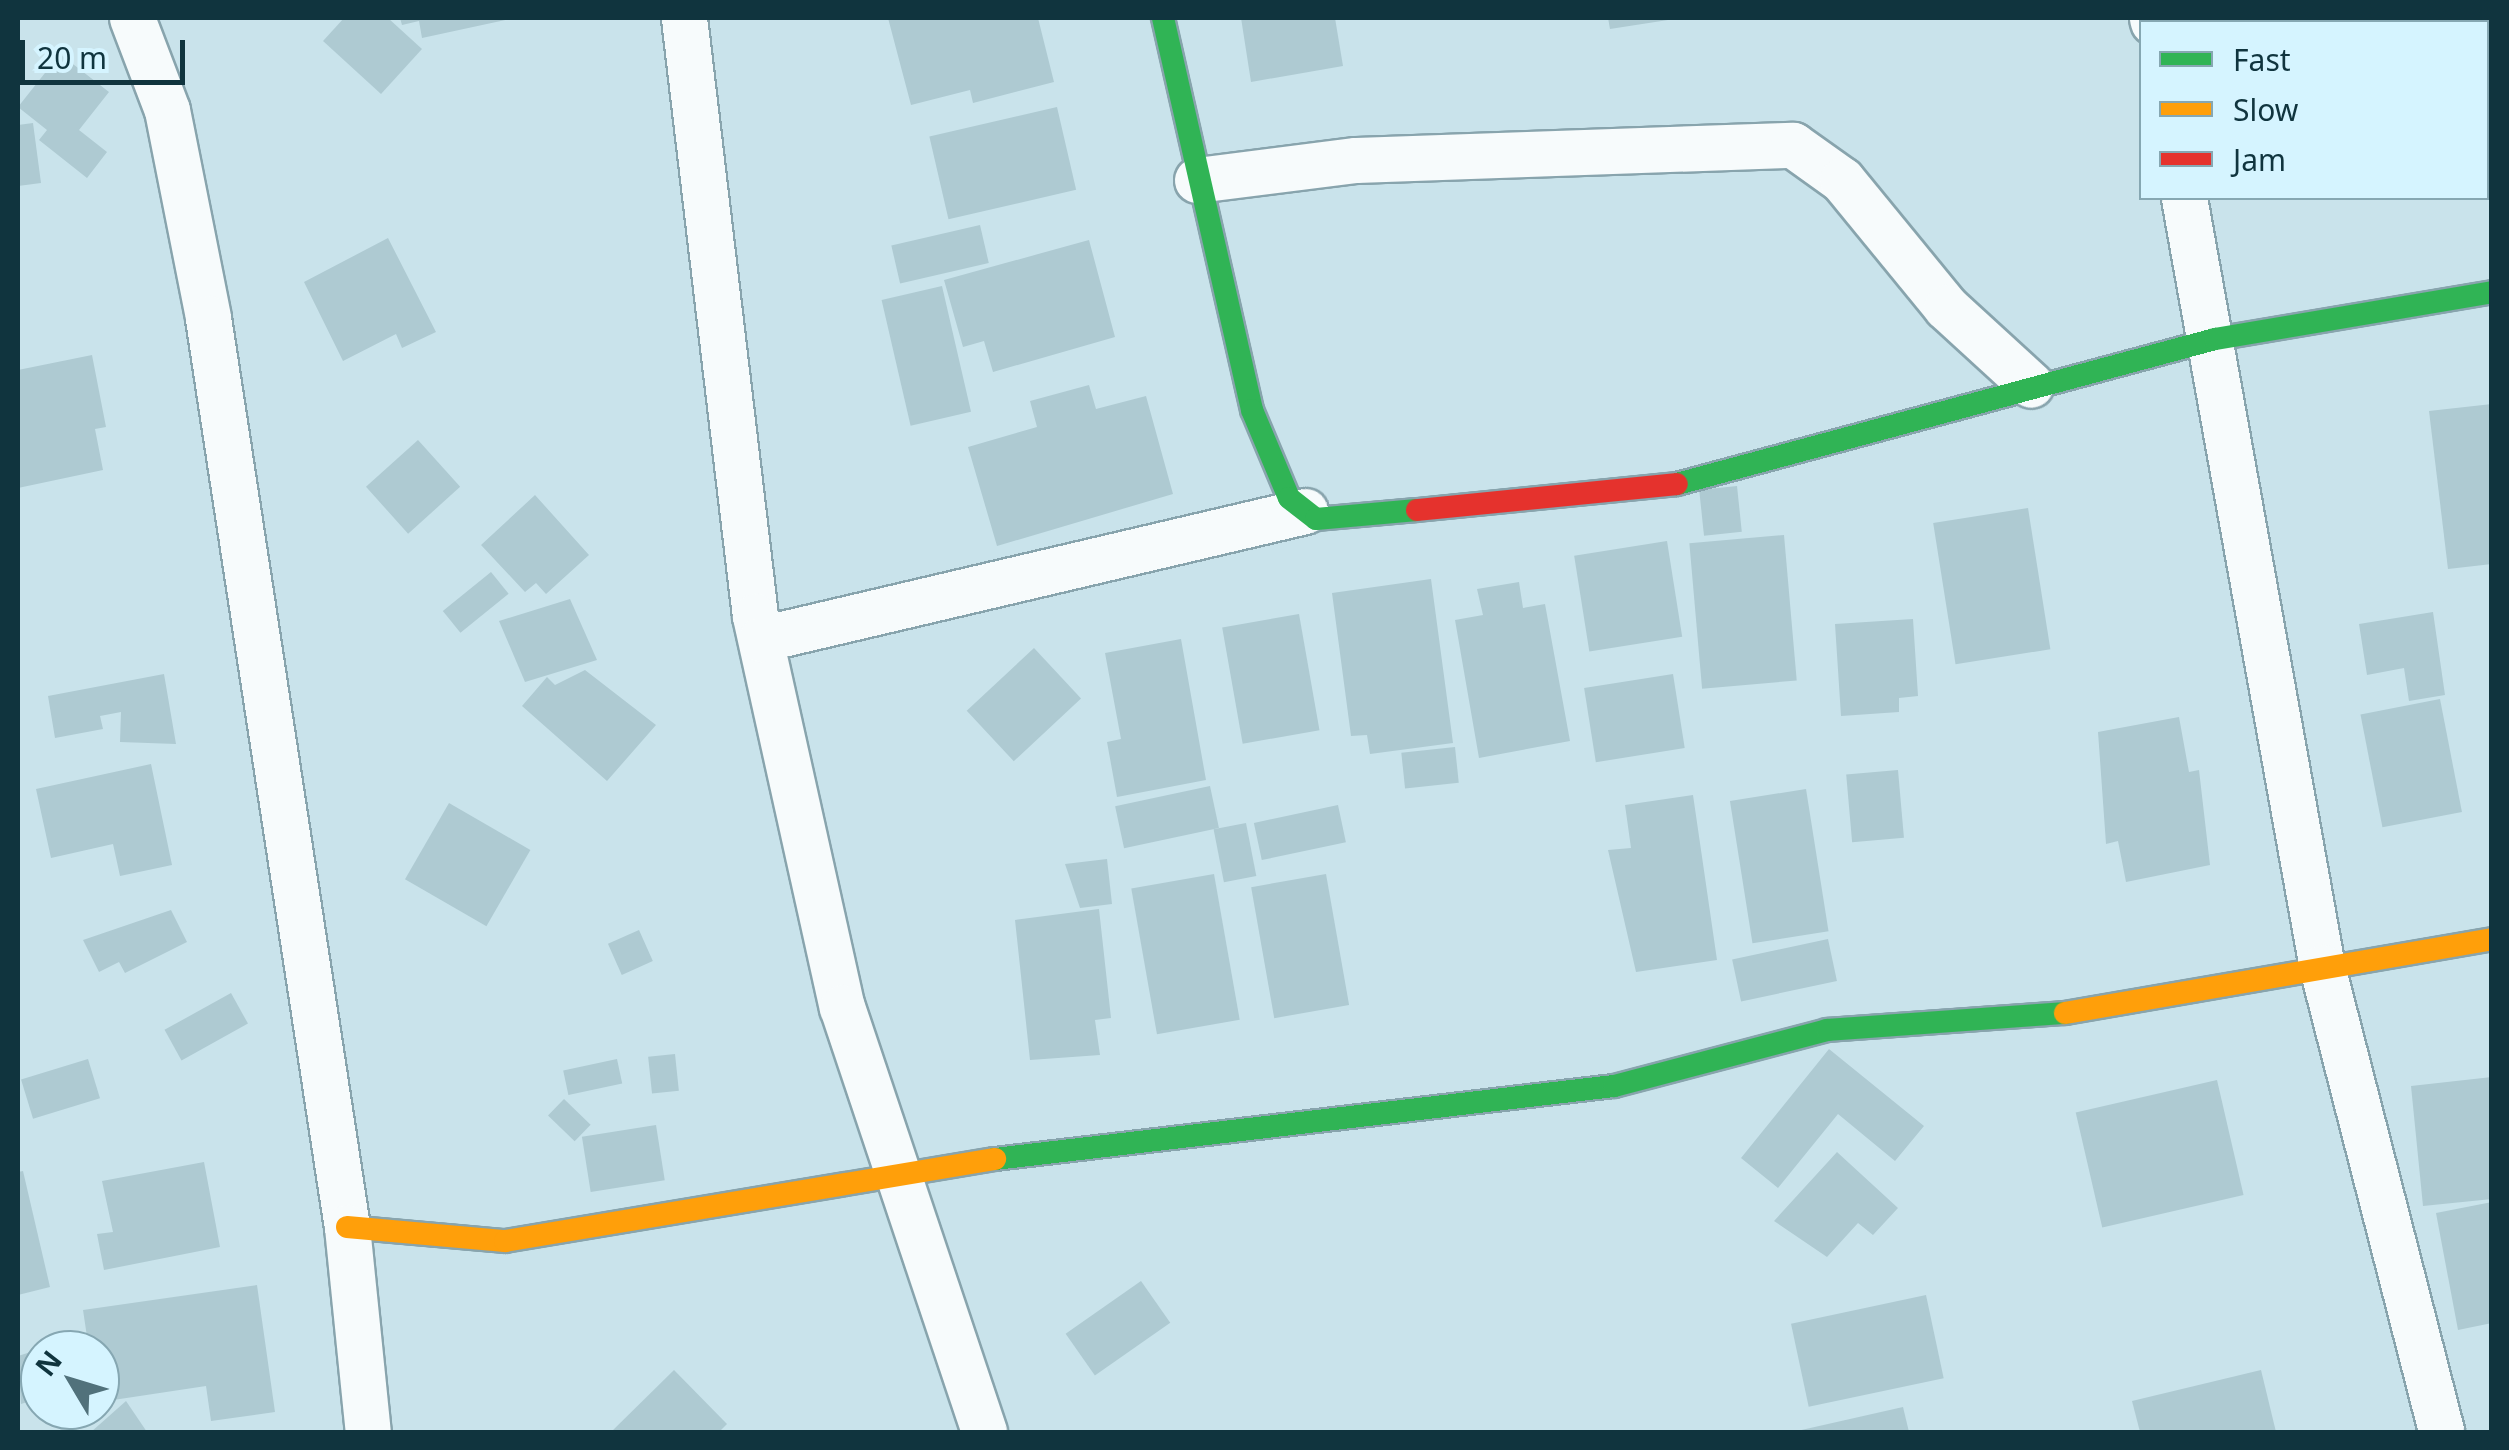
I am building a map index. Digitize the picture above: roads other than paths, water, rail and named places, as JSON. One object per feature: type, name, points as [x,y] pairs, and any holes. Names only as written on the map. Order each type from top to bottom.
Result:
[{"type":"street","points":[[132,18],[167,110],[208,318],[347,1228],[368,1432]]},
{"type":"street","points":[[684,18],[761,639],[842,1008],[984,1432]]},
{"type":"street","points":[[1163,18],[1252,410],[1289,498],[1305,511]]},
{"type":"street","points":[[2296,18],[2321,20]]},
{"type":"street","points":[[1197,180],[1356,160],[1793,144],[1842,180],[1946,307],[2031,385]]},
{"type":"street","points":[[2184,200],[2214,340],[2322,967],[2440,1432]]},
{"type":"street","points":[[761,639],[1305,511],[1360,521],[1661,488],[2031,385],[2214,340],[2432,309],[2492,292]]},
{"type":"street","points":[[347,1228],[504,1241],[896,1172],[1614,1086],[1827,1030],[2008,1023],[2492,939]]}]
